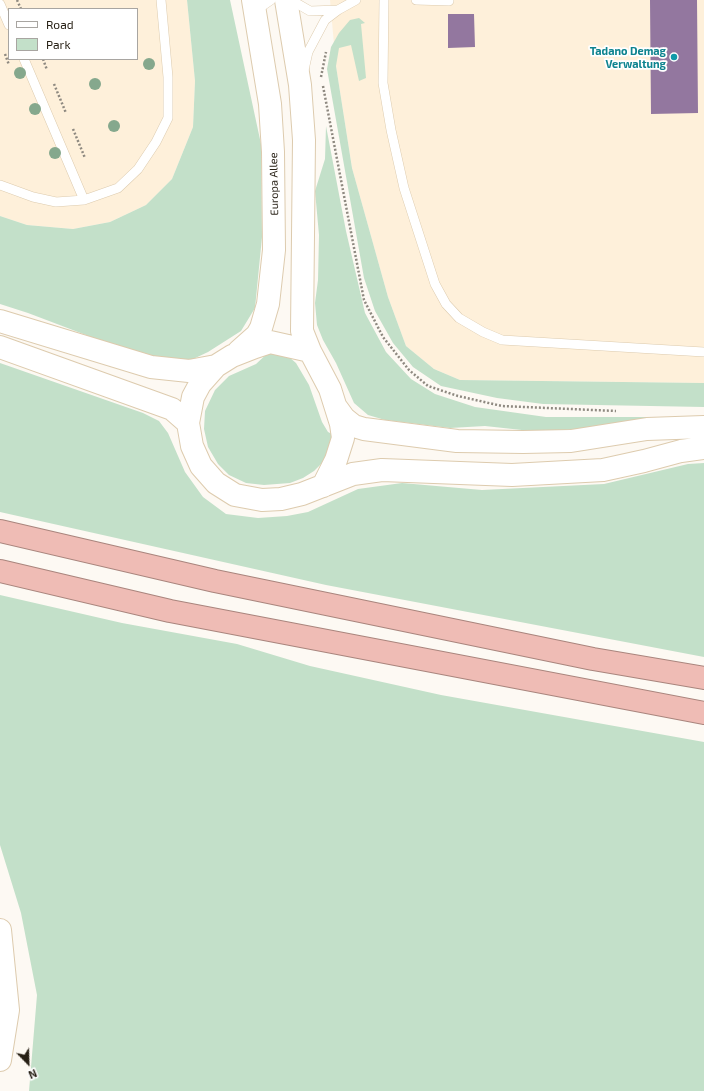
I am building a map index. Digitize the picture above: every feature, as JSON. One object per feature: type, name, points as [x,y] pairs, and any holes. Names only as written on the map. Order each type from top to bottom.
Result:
[{"type":"highway","points":[[0,531],[238,586],[593,659],[704,678]]},
{"type":"highway","points":[[0,571],[170,611],[704,713]]},
{"type":"main road","points":[[286,0],[300,85],[304,154],[302,330],[310,351],[325,377],[341,424],[343,438],[336,460],[323,486]]},
{"type":"main road","name":"Europa Allee","points":[[188,423],[193,397],[200,384],[224,361],[245,346],[261,328],[268,304],[274,250],[273,152],[270,104],[260,4]]},
{"type":"main road","points":[[0,321],[151,367],[189,371],[224,361],[270,342],[310,351]]},
{"type":"main road","points":[[0,347],[172,409],[188,423],[192,446],[201,466],[216,483],[235,495],[262,500],[281,499],[302,494],[353,474],[382,470],[420,470],[512,475],[603,470],[681,451],[704,448]]},
{"type":"main road","points":[[333,403],[344,418],[354,426],[364,429],[457,441],[571,441],[647,429],[704,427]]},
{"type":"main road","points":[[0,930],[8,1010],[0,1060]]},
{"type":"lane","points":[[0,186],[33,197],[56,202],[84,200],[118,188],[138,169],[156,142],[168,118],[168,77],[161,0]]},
{"type":"lane","points":[[291,0],[302,8],[310,11],[338,10]]},
{"type":"lane","points":[[300,85],[308,52],[325,20],[338,10],[356,0]]},
{"type":"lane","points":[[384,0],[383,82],[391,130],[404,188],[435,284],[446,304],[459,318],[483,332],[502,340],[704,352]]},
{"type":"lane","points":[[416,0],[449,1]]},
{"type":"lane","points":[[0,4],[8,23]]},
{"type":"lane","points":[[24,60],[84,200]]},
{"type":"path","points":[[43,60],[48,70]]},
{"type":"path","points":[[54,84],[66,113]]},
{"type":"path","points":[[73,129],[85,158]]},
{"type":"shaded area","points":[[0,0],[187,0],[195,81],[193,127],[172,179],[146,205],[110,222],[73,229],[27,225],[0,216]]},
{"type":"shaded area","points":[[330,0],[704,0],[704,383],[460,380],[434,369],[406,346],[388,297],[352,168],[336,66]]},
{"type":"green space","points":[[187,0],[230,0],[261,144],[262,237],[255,308],[241,331],[208,352],[191,360],[174,362],[136,354],[28,313],[0,304],[0,216],[27,225],[73,229],[110,222],[146,205],[172,179],[193,127],[195,81]]},
{"type":"green space","points":[[359,18],[365,23],[361,24],[366,78],[359,81],[351,45],[339,48],[336,66],[352,168],[388,297],[406,346],[434,369],[460,380],[704,383],[704,407],[543,404],[497,398],[441,386],[413,367],[393,343],[375,311],[364,278],[327,69],[331,47],[339,33],[350,20]]},
{"type":"green space","points":[[326,126],[346,231],[365,313],[386,352],[411,379],[435,394],[475,407],[546,417],[669,417],[667,422],[594,429],[531,431],[485,426],[450,428],[385,420],[368,415],[354,403],[317,325],[315,303],[318,280],[319,235],[315,191],[325,159]]},
{"type":"green space","points":[[270,351],[289,357],[296,363],[309,385],[322,422],[328,432],[334,435],[329,451],[323,462],[314,471],[303,478],[290,483],[264,485],[246,483],[229,475],[218,464],[208,447],[204,429],[205,411],[215,390],[229,376],[256,364]]},
{"type":"green space","points":[[0,363],[143,413],[159,421],[168,433],[185,472],[203,497],[226,514],[258,518],[287,516],[308,512],[358,489],[402,483],[482,490],[604,484],[688,464],[704,463],[704,657],[326,585],[0,512]]},
{"type":"green space","points":[[0,595],[122,623],[237,644],[310,666],[441,695],[704,742],[704,1091],[29,1091],[37,995],[21,913],[0,845]]},
{"type":"building","name":"Tadano Demag Verwaltung","points":[[650,0],[697,0],[698,113],[651,114]]},
{"type":"building","points":[[448,14],[474,14],[475,47],[448,48]]},
{"type":"place","name":"Tadano Demag Verwaltung","points":[[674,57]]}]
